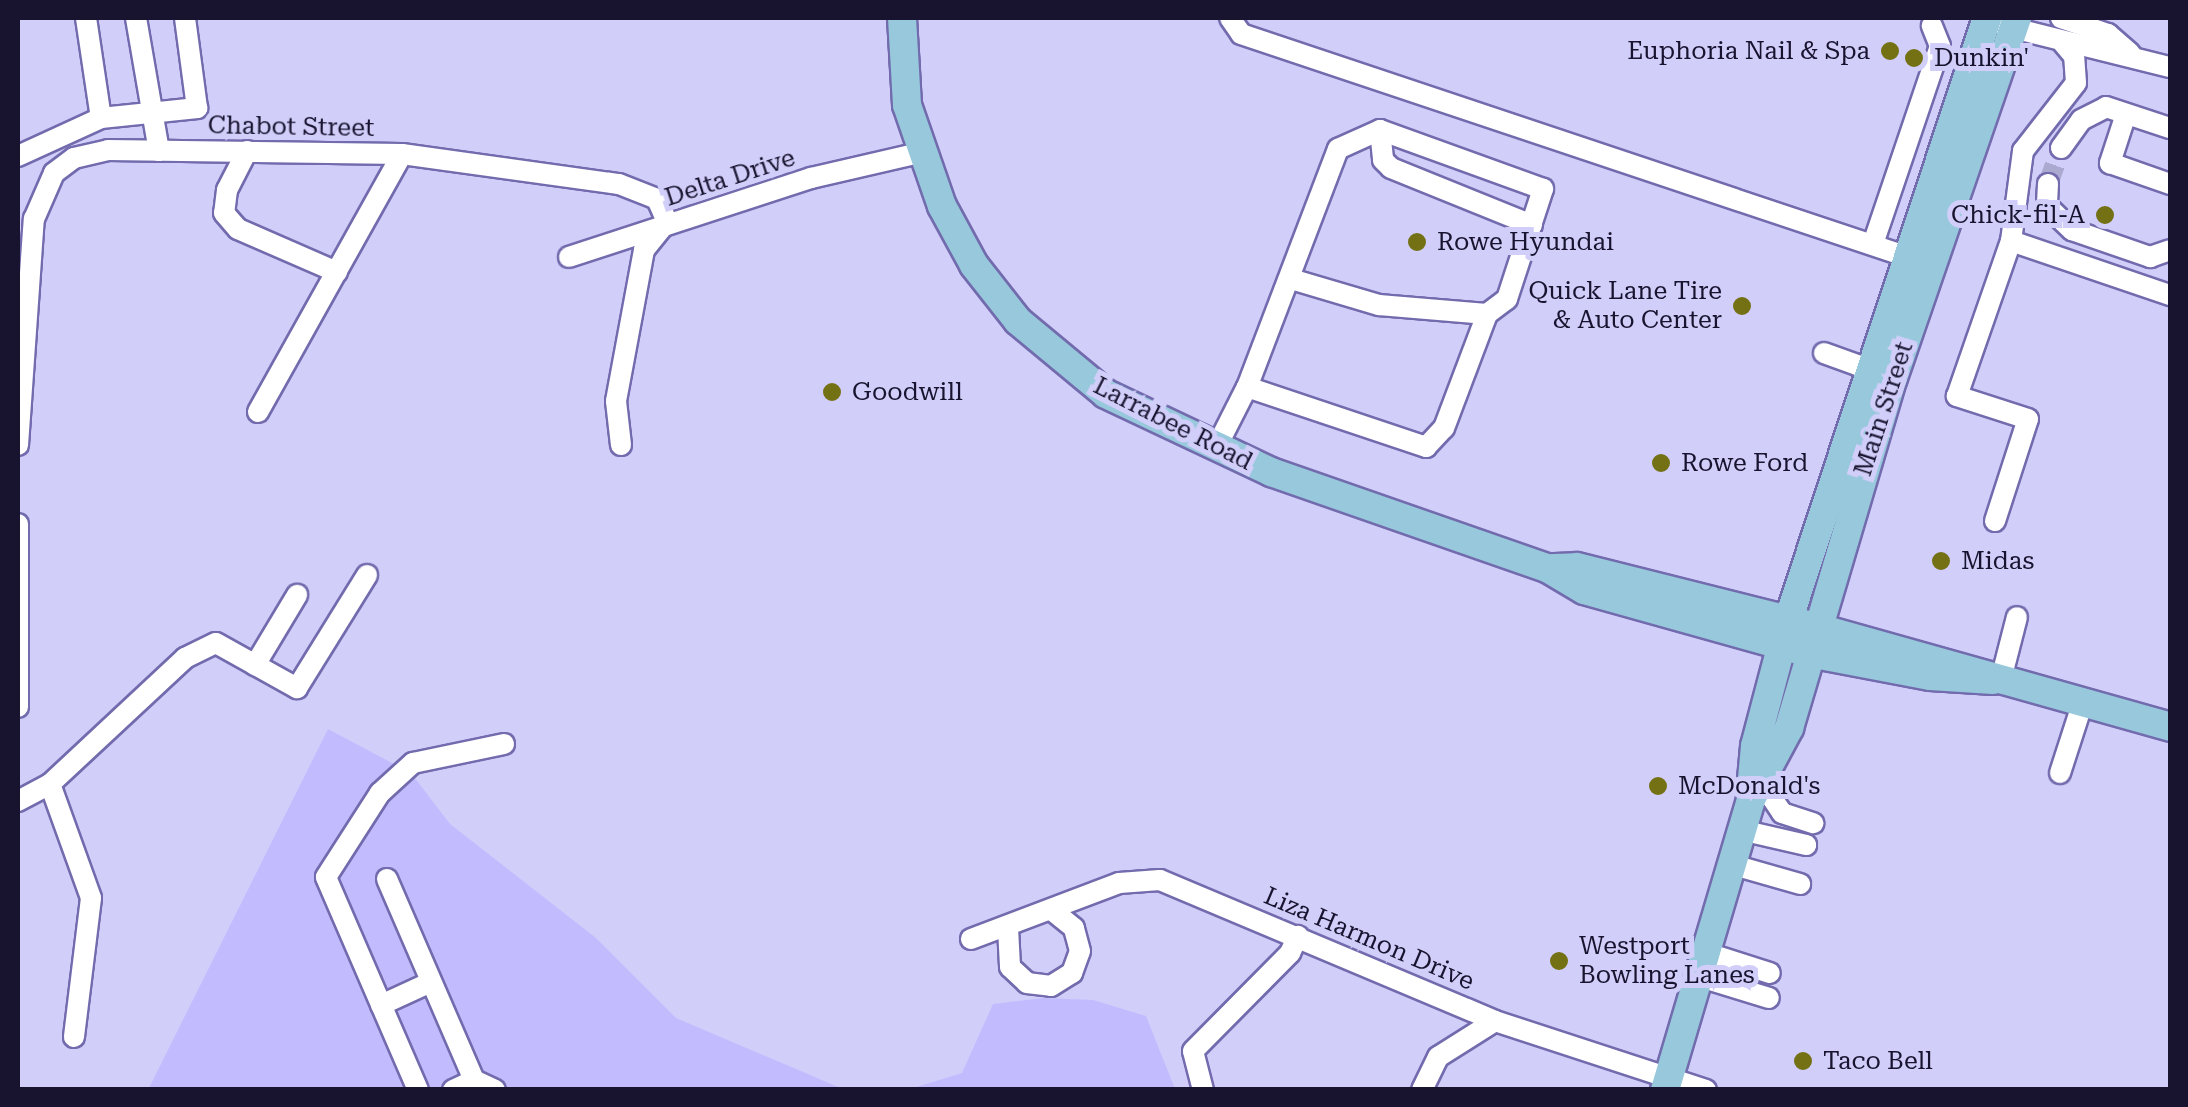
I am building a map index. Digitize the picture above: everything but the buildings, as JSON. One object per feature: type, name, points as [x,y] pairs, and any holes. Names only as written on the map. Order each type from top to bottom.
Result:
[{"type":"main road","name":"Larrabee Road","points":[[902,18],[903,79],[919,153],[974,266],[1044,346],[1106,394],[1216,448],[1547,568],[1577,567],[1930,676],[1996,681],[2170,728]]},
{"type":"main road","name":"Main Street","points":[[1751,798],[1755,746],[1798,636],[1880,373],[1904,256],[1984,18]]},
{"type":"main road","name":"Main Street","points":[[1880,373],[1932,265],[2015,24]]},
{"type":"main road","name":"Main Street","points":[[1666,1085],[1751,798],[1789,728],[1798,636]]},
{"type":"street","points":[[86,18],[101,118]]},
{"type":"street","points":[[136,18],[159,150]]},
{"type":"street","points":[[18,156],[101,118],[197,108],[185,18]]},
{"type":"street","points":[[1230,18],[1241,34],[1932,265]]},
{"type":"street","points":[[1984,18],[2015,24],[2063,43],[2130,53],[2170,67]]},
{"type":"street","points":[[2061,18],[2108,34],[2130,53]]},
{"type":"street","points":[[1872,244],[1940,46],[1932,26]]},
{"type":"street","points":[[1995,521],[2028,419],[1957,396],[2011,241],[2024,151],[2076,83],[2074,56],[2063,43]]},
{"type":"street","points":[[2061,148],[2093,114],[2106,107],[2170,128]]},
{"type":"street","points":[[2126,114],[2110,163],[2170,184]]},
{"type":"street","points":[[1380,130],[1382,160],[1392,168],[1532,226]]},
{"type":"street","points":[[1216,448],[1247,387],[1338,149],[1380,130],[1544,189],[1506,300],[1486,314],[1444,428],[1426,447],[1247,387]]},
{"type":"street","name":"Chabot Street","points":[[18,445],[26,251],[40,196],[54,173],[74,158],[108,150],[402,154],[619,184],[657,200],[667,221]]},
{"type":"street","points":[[247,151],[227,190],[224,213],[238,228],[336,272]]},
{"type":"street","name":"Delta Drive","points":[[621,446],[616,401],[644,250],[667,221],[919,153]]},
{"type":"street","points":[[258,412],[402,154]]},
{"type":"street","points":[[2048,184],[2047,206],[2072,230],[2150,258],[2170,250]]},
{"type":"street","points":[[569,257],[667,221]]},
{"type":"street","points":[[2011,241],[2170,295]]},
{"type":"street","points":[[1291,279],[1378,306],[1486,314]]},
{"type":"street","points":[[1824,353],[1880,373]]},
{"type":"street","points":[[18,524],[18,707]]},
{"type":"street","points":[[18,801],[50,784],[184,658],[216,643],[298,688],[367,574]]},
{"type":"street","points":[[255,664],[296,595]]},
{"type":"street","points":[[1996,681],[2017,617]]},
{"type":"street","points":[[2060,772],[2083,702]]},
{"type":"street","points":[[418,1090],[328,886],[331,863],[380,793],[412,763],[504,744]]},
{"type":"street","points":[[1770,764],[1772,798],[1782,813],[1813,823]]},
{"type":"street","points":[[50,784],[91,898],[74,1037]]},
{"type":"street","points":[[1741,830],[1806,845]]},
{"type":"street","points":[[1730,864],[1800,884]]},
{"type":"street","points":[[387,878],[474,1080],[495,1090]]},
{"type":"street","name":"Liza Harmon Drive","points":[[971,940],[1118,883],[1160,880],[1495,1021],[1666,1085],[1706,1090]]},
{"type":"street","points":[[1008,928],[1010,966],[1027,984],[1051,986],[1072,974],[1080,951],[1074,928],[1052,910]]},
{"type":"street","points":[[1203,1090],[1192,1050],[1290,953],[1298,936]]},
{"type":"street","points":[[1700,964],[1770,973]]},
{"type":"street","points":[[1700,964],[1769,998]]},
{"type":"street","points":[[382,1006],[430,982]]},
{"type":"street","points":[[1422,1090],[1452,1044],[1495,1021]]},
{"type":"street","points":[[453,1090],[474,1080]]},
{"type":"shaded area","points":[[328,729],[411,773],[450,824],[596,938],[676,1018],[843,1089],[148,1090]]},
{"type":"shaded area","points":[[1043,998],[1093,1000],[1146,1016],[1175,1089],[910,1089],[962,1073],[993,1004]]},
{"type":"tunnel","points":[[2048,184],[2061,148]]},
{"type":"place","name":"Euphoria Nail & Spa","points":[[1890,51]]},
{"type":"place","name":"Dunkin'","points":[[1914,58]]},
{"type":"place","name":"Chick-fil-A","points":[[2105,215]]},
{"type":"place","name":"Rowe Hyundai","points":[[1417,242]]},
{"type":"place","name":"Quick Lane Tire & Auto Center","points":[[1742,306]]},
{"type":"place","name":"Goodwill","points":[[832,392]]},
{"type":"place","name":"Rowe Ford","points":[[1661,463]]},
{"type":"place","name":"Midas","points":[[1941,561]]},
{"type":"place","name":"McDonald's","points":[[1658,786]]},
{"type":"place","name":"Westport Bowling Lanes","points":[[1559,961]]},
{"type":"place","name":"Taco Bell","points":[[1803,1061]]}]
